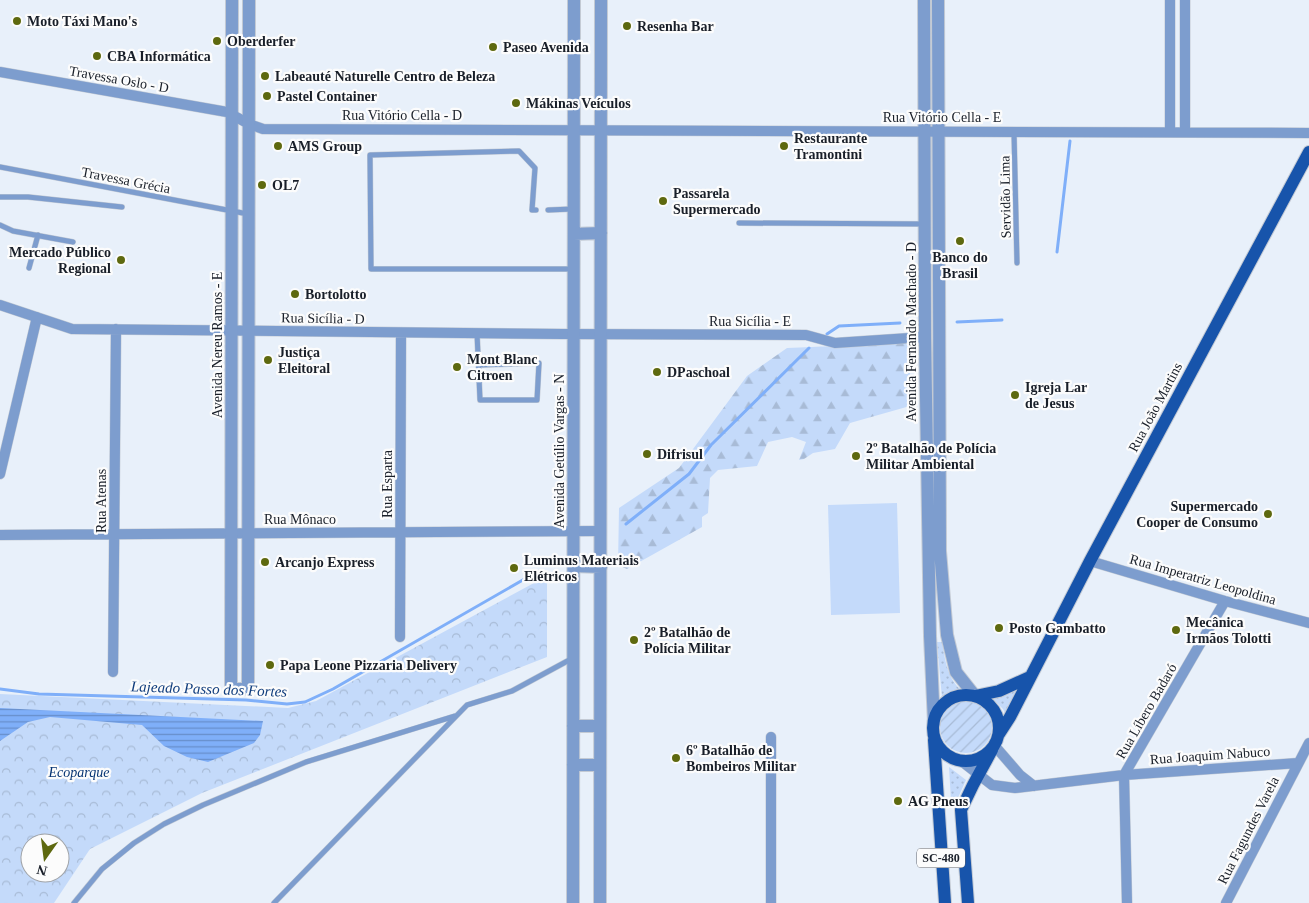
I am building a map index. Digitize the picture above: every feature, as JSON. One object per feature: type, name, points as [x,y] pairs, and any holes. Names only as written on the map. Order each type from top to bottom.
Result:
[{"type":"main road","name":"Rua João Martins","points":[[997,739],[1309,152]]},
{"type":"main road","points":[[997,739],[986,755],[974,760],[960,760],[951,757],[943,752],[938,745],[934,729],[937,712],[953,697],[975,696],[999,691],[1030,678]]},
{"type":"main road","points":[[968,903],[961,810],[997,739],[999,724],[992,706],[975,696]]},
{"type":"main road","name":"Avenida Fernando Machado - D","points":[[934,729],[945,903]]},
{"type":"street","name":"Avenida Nereu Ramos - E","points":[[232,0],[232,689],[248,689],[248,607]]},
{"type":"street","points":[[232,607],[248,607],[250,0]]},
{"type":"street","name":"Avenida Getúlio Vargas - N","points":[[573,903],[574,0]]},
{"type":"street","points":[[600,903],[601,0]]},
{"type":"street","name":"Avenida Fernando Machado - D","points":[[924,0],[931,131],[935,575],[934,729]]},
{"type":"street","name":"Avenida Fernando Machado - D","points":[[934,461],[925,337],[925,224],[938,0]]},
{"type":"street","points":[[1170,132],[1170,5],[1185,5],[1185,132]]},
{"type":"street","points":[[1170,57],[1185,57]]},
{"type":"street","name":"Travessa Oslo - D","points":[[0,72],[226,112],[233,116]]},
{"type":"street","name":"Rua Vitório Cella - D","points":[[233,116],[263,128],[574,129]]},
{"type":"street","name":"Rua Vitório Cella - E","points":[[574,129],[1309,133]]},
{"type":"street","points":[[574,234],[601,233]]},
{"type":"street","name":"Rua Sicília - D","points":[[0,305],[72,329],[574,334]]},
{"type":"street","points":[[0,474],[36,317]]},
{"type":"street","name":"Rua Atenas","points":[[113,672],[116,329]]},
{"type":"street","name":"Rua Esparta","points":[[400,636],[401,332]]},
{"type":"street","name":"Rua Sicília - E","points":[[574,334],[806,335],[835,343],[925,337]]},
{"type":"street","points":[[232,446],[248,446]]},
{"type":"street","name":"Rua Mônaco","points":[[0,535],[601,531]]},
{"type":"street","name":"Rua Imperatriz Leopoldina","points":[[1090,561],[1225,601],[1309,622]]},
{"type":"street","points":[[574,566],[601,567]]},
{"type":"street","name":"Avenida Fernando Machado - D","points":[[935,575],[946,635],[956,672],[975,696]]},
{"type":"street","name":"Rua Líbero Badaró","points":[[1127,903],[1124,775],[1225,601]]},
{"type":"street","points":[[573,726],[600,726]]},
{"type":"street","points":[[771,737],[771,903]]},
{"type":"street","points":[[997,739],[1020,775],[1034,786]]},
{"type":"street","name":"Rua Fagundes Varela","points":[[1226,903],[1309,743]]},
{"type":"street","name":"Rua Joaquim Nabuco","points":[[960,760],[992,786],[1014,788],[1124,775],[1298,763]]},
{"type":"street","points":[[573,765],[600,765]]},
{"type":"lane","name":"Servidão Lima","points":[[1014,131],[1017,263]]},
{"type":"lane","points":[[536,210],[532,210],[535,168],[520,151],[370,155],[370,269],[574,270]]},
{"type":"lane","name":"Travessa Grécia","points":[[0,167],[249,214]]},
{"type":"lane","points":[[0,197],[28,197],[122,207]]},
{"type":"lane","points":[[548,210],[574,209]]},
{"type":"lane","points":[[739,223],[925,224]]},
{"type":"lane","points":[[0,225],[13,231],[73,242]]},
{"type":"lane","points":[[29,268],[38,235]]},
{"type":"lane","points":[[477,333],[480,365],[480,400],[537,400],[539,363],[480,365]]},
{"type":"lane","points":[[274,903],[467,705],[512,691],[574,658]]},
{"type":"lane","points":[[74,903],[102,869],[134,843],[164,824],[306,762],[456,716]]},
{"type":"green space","points":[[910,343],[910,406],[850,423],[835,449],[813,453],[804,459],[799,460],[806,442],[792,437],[768,442],[757,466],[718,470],[710,478],[708,513],[702,517],[702,527],[627,569],[618,565],[619,508],[679,468],[747,376],[787,348]]},
{"type":"green space","points":[[897,503],[900,613],[831,615],[828,505]]},
{"type":"green space","name":"Ecoparque","points":[[547,576],[547,657],[202,793],[90,849],[70,879],[70,833],[20,833],[20,883],[67,883],[54,903],[0,903],[0,694],[288,708],[316,701]]},
{"type":"green space","points":[[937,642],[942,642],[949,673],[960,689],[942,698]]},
{"type":"green space","points":[[1022,685],[1006,715],[1003,709],[990,696]]},
{"type":"green space","points":[[961,701],[971,701],[985,708],[992,722],[992,732],[985,746],[971,753],[961,753],[951,749],[944,742],[940,732],[940,722],[944,712],[951,705]]},
{"type":"green space","points":[[949,767],[966,780],[957,800],[951,801]]},
{"type":"water","points":[[0,708],[263,721],[260,735],[254,743],[208,762],[187,757],[164,746],[142,725],[50,717],[28,722],[0,741]]},
{"type":"waterway","name":"Lajeado Passo dos Fortes","points":[[1057,252],[1070,141]]},
{"type":"waterway","name":"Lajeado Passo dos Fortes","points":[[957,322],[1002,320]]},
{"type":"waterway","name":"Lajeado Passo dos Fortes","points":[[827,334],[839,326],[900,323]]},
{"type":"waterway","name":"Lajeado Passo dos Fortes","points":[[626,524],[689,474],[711,445],[809,348]]},
{"type":"waterway","name":"Lajeado Passo dos Fortes","points":[[0,689],[39,694],[246,700],[287,704],[305,702],[333,689],[535,573]]},
{"type":"place","name":"Moto Táxi Mano's","points":[[17,21]]},
{"type":"place","name":"Resenha Bar","points":[[627,26]]},
{"type":"place","name":"Oberderfer","points":[[217,41]]},
{"type":"place","name":"Paseo Avenida","points":[[493,47]]},
{"type":"place","name":"CBA Informática","points":[[97,56]]},
{"type":"place","name":"Labeauté Naturelle Centro de Beleza","points":[[265,76]]},
{"type":"place","name":"Pastel Container","points":[[267,96]]},
{"type":"place","name":"Mákinas Veículos","points":[[516,103]]},
{"type":"place","name":"AMS Group","points":[[278,146]]},
{"type":"place","name":"Restaurante Tramontini","points":[[784,146]]},
{"type":"place","name":"OL7","points":[[262,185]]},
{"type":"place","name":"Passarela Supermercado","points":[[663,201]]},
{"type":"place","name":"Banco do Brasil","points":[[960,241]]},
{"type":"place","name":"Mercado Público Regional","points":[[121,260]]},
{"type":"place","name":"Bortolotto","points":[[295,294]]},
{"type":"place","name":"Justiça Eleitoral","points":[[268,360]]},
{"type":"place","name":"Mont Blanc Citroen","points":[[457,367]]},
{"type":"place","name":"DPaschoal","points":[[657,372]]},
{"type":"place","name":"Igreja Lar de Jesus","points":[[1015,395]]},
{"type":"place","name":"Difrisul","points":[[647,454]]},
{"type":"place","name":"2º Batalhão de Polícia Militar Ambiental","points":[[856,456]]},
{"type":"place","name":"Supermercado Cooper de Consumo","points":[[1268,514]]},
{"type":"place","name":"Arcanjo Express","points":[[265,562]]},
{"type":"place","name":"Luminus Materiais Elétricos","points":[[514,568]]},
{"type":"place","name":"Posto Gambatto","points":[[999,628]]},
{"type":"place","name":"Mecânica Irmãos Tolotti","points":[[1176,630]]},
{"type":"place","name":"2º Batalhão de Polícia Militar","points":[[634,640]]},
{"type":"place","name":"Papa Leone Pizzaria Delivery","points":[[270,665]]},
{"type":"place","name":"6º Batalhão de Bombeiros Militar","points":[[676,758]]},
{"type":"place","name":"AG Pneus","points":[[898,801]]}]
